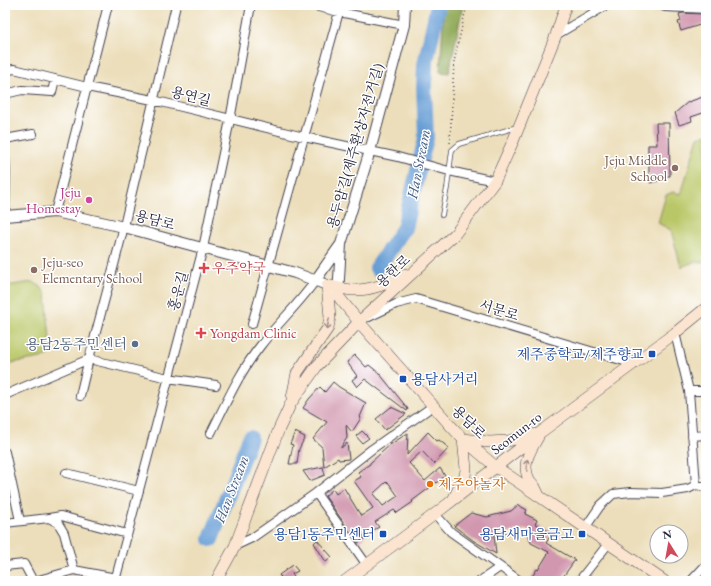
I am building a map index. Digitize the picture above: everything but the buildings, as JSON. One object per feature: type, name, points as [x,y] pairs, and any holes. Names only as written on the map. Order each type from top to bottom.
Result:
[{"type":"main road","name":"용한로","points":[[233,550],[279,429],[291,402],[317,366],[359,322],[455,234],[495,181],[519,127],[556,35],[566,5]]},
{"type":"main road","points":[[327,285],[338,292],[383,284],[399,278],[426,260]]},
{"type":"main road","points":[[291,402],[297,373],[328,328],[330,317],[327,285]]},
{"type":"main road","name":"용담로","points":[[338,292],[359,322],[463,438],[496,467],[664,581]]},
{"type":"main road","name":"Seomun-ro","points":[[345,581],[541,432],[675,333],[706,308]]},
{"type":"main road","points":[[453,500],[465,476],[466,462],[463,438],[490,442],[508,441],[541,432]]},
{"type":"main road","points":[[540,498],[529,479],[527,464],[528,456],[541,432]]},
{"type":"main road","points":[[216,581],[233,550]]},
{"type":"main road","points":[[225,581],[233,550]]},
{"type":"street","points":[[55,212],[108,5]]},
{"type":"street","points":[[80,396],[88,359],[124,227],[176,5]]},
{"type":"street","name":"홍운길","points":[[115,579],[203,248],[230,120],[251,5]]},
{"type":"street","points":[[310,5],[404,25]]},
{"type":"street","name":"용두암길(제주환상자전거길)","points":[[338,292],[341,244],[370,151],[404,25],[405,5]]},
{"type":"street","points":[[556,35],[607,5]]},
{"type":"street","points":[[661,5],[665,7],[706,9]]},
{"type":"street","points":[[252,324],[339,12]]},
{"type":"street","name":"용연길","points":[[5,70],[14,69],[87,87],[153,100],[230,120],[398,157],[449,172],[495,181]]},
{"type":"street","points":[[5,94],[22,90],[52,92],[55,79]]},
{"type":"street","points":[[5,139],[33,134]]},
{"type":"street","points":[[5,157],[5,216]]},
{"type":"street","name":"용담로","points":[[5,216],[55,212],[124,227],[203,248],[295,273],[327,285]]},
{"type":"street","points":[[211,433],[246,366],[261,344],[307,293],[341,244]]},
{"type":"street","name":"서문로","points":[[359,322],[396,304],[416,299],[634,364]]},
{"type":"street","points":[[675,333],[689,391],[696,485]]},
{"type":"street","points":[[5,395],[88,359],[168,378],[216,385]]},
{"type":"street","points":[[689,391],[706,391]]},
{"type":"street","points":[[233,550],[316,493],[372,449],[433,406]]},
{"type":"street","points":[[692,436],[706,435]]},
{"type":"street","points":[[5,452],[20,522]]},
{"type":"street","points":[[66,473],[139,491]]},
{"type":"street","points":[[585,528],[600,506],[613,494],[631,492],[662,493],[688,489],[696,485],[706,487]]},
{"type":"street","points":[[316,493],[367,565]]},
{"type":"street","points":[[435,514],[451,532],[520,581]]},
{"type":"street","points":[[5,523],[61,516],[127,534]]},
{"type":"street","points":[[49,518],[58,523],[64,533],[74,570]]},
{"type":"street","points":[[580,581],[608,544]]},
{"type":"street","points":[[5,566],[24,564],[34,581],[74,570],[115,579]]},
{"type":"street","points":[[691,581],[706,566]]},
{"type":"street","points":[[480,581],[500,567]]},
{"type":"lane","points":[[442,215],[448,188],[452,150],[459,144],[519,127]]},
{"type":"path","points":[[452,150],[450,143],[454,62],[465,13],[470,5]]},
{"type":"green space","points":[[444,5],[463,5],[449,73],[440,72]]},
{"type":"green space","points":[[706,134],[706,262],[694,262],[681,267],[671,230],[658,223],[666,195],[673,192],[681,194],[698,137]]},
{"type":"green space","points":[[33,282],[40,286],[46,294],[51,351],[47,356],[41,358],[5,364],[5,286]]},
{"type":"waterway","name":"Han Stream","points":[[377,268],[404,228],[426,138],[424,87],[425,65],[438,5]]},
{"type":"waterway","name":"Han Stream","points":[[211,539],[250,438]]},
{"type":"place","name":"Jeju Middle School","points":[[675,168]]},
{"type":"place","name":"Jeju Homestay","points":[[89,200]]},
{"type":"place","name":"우주약국","points":[[204,268]]},
{"type":"place","name":"Jeju-seo Elementary School","points":[[34,270]]},
{"type":"place","name":"Yongdam Clinic","points":[[201,333]]},
{"type":"place","name":"용담2동주민센터","points":[[135,344]]},
{"type":"place","name":"제주중학교/제주향교","points":[[652,354]]},
{"type":"place","name":"용담사거리","points":[[403,379]]},
{"type":"place","name":"제주야놀자","points":[[430,484]]},
{"type":"place","name":"용담1동주민센터","points":[[383,534]]},
{"type":"place","name":"용담새마을금고","points":[[582,534]]}]
